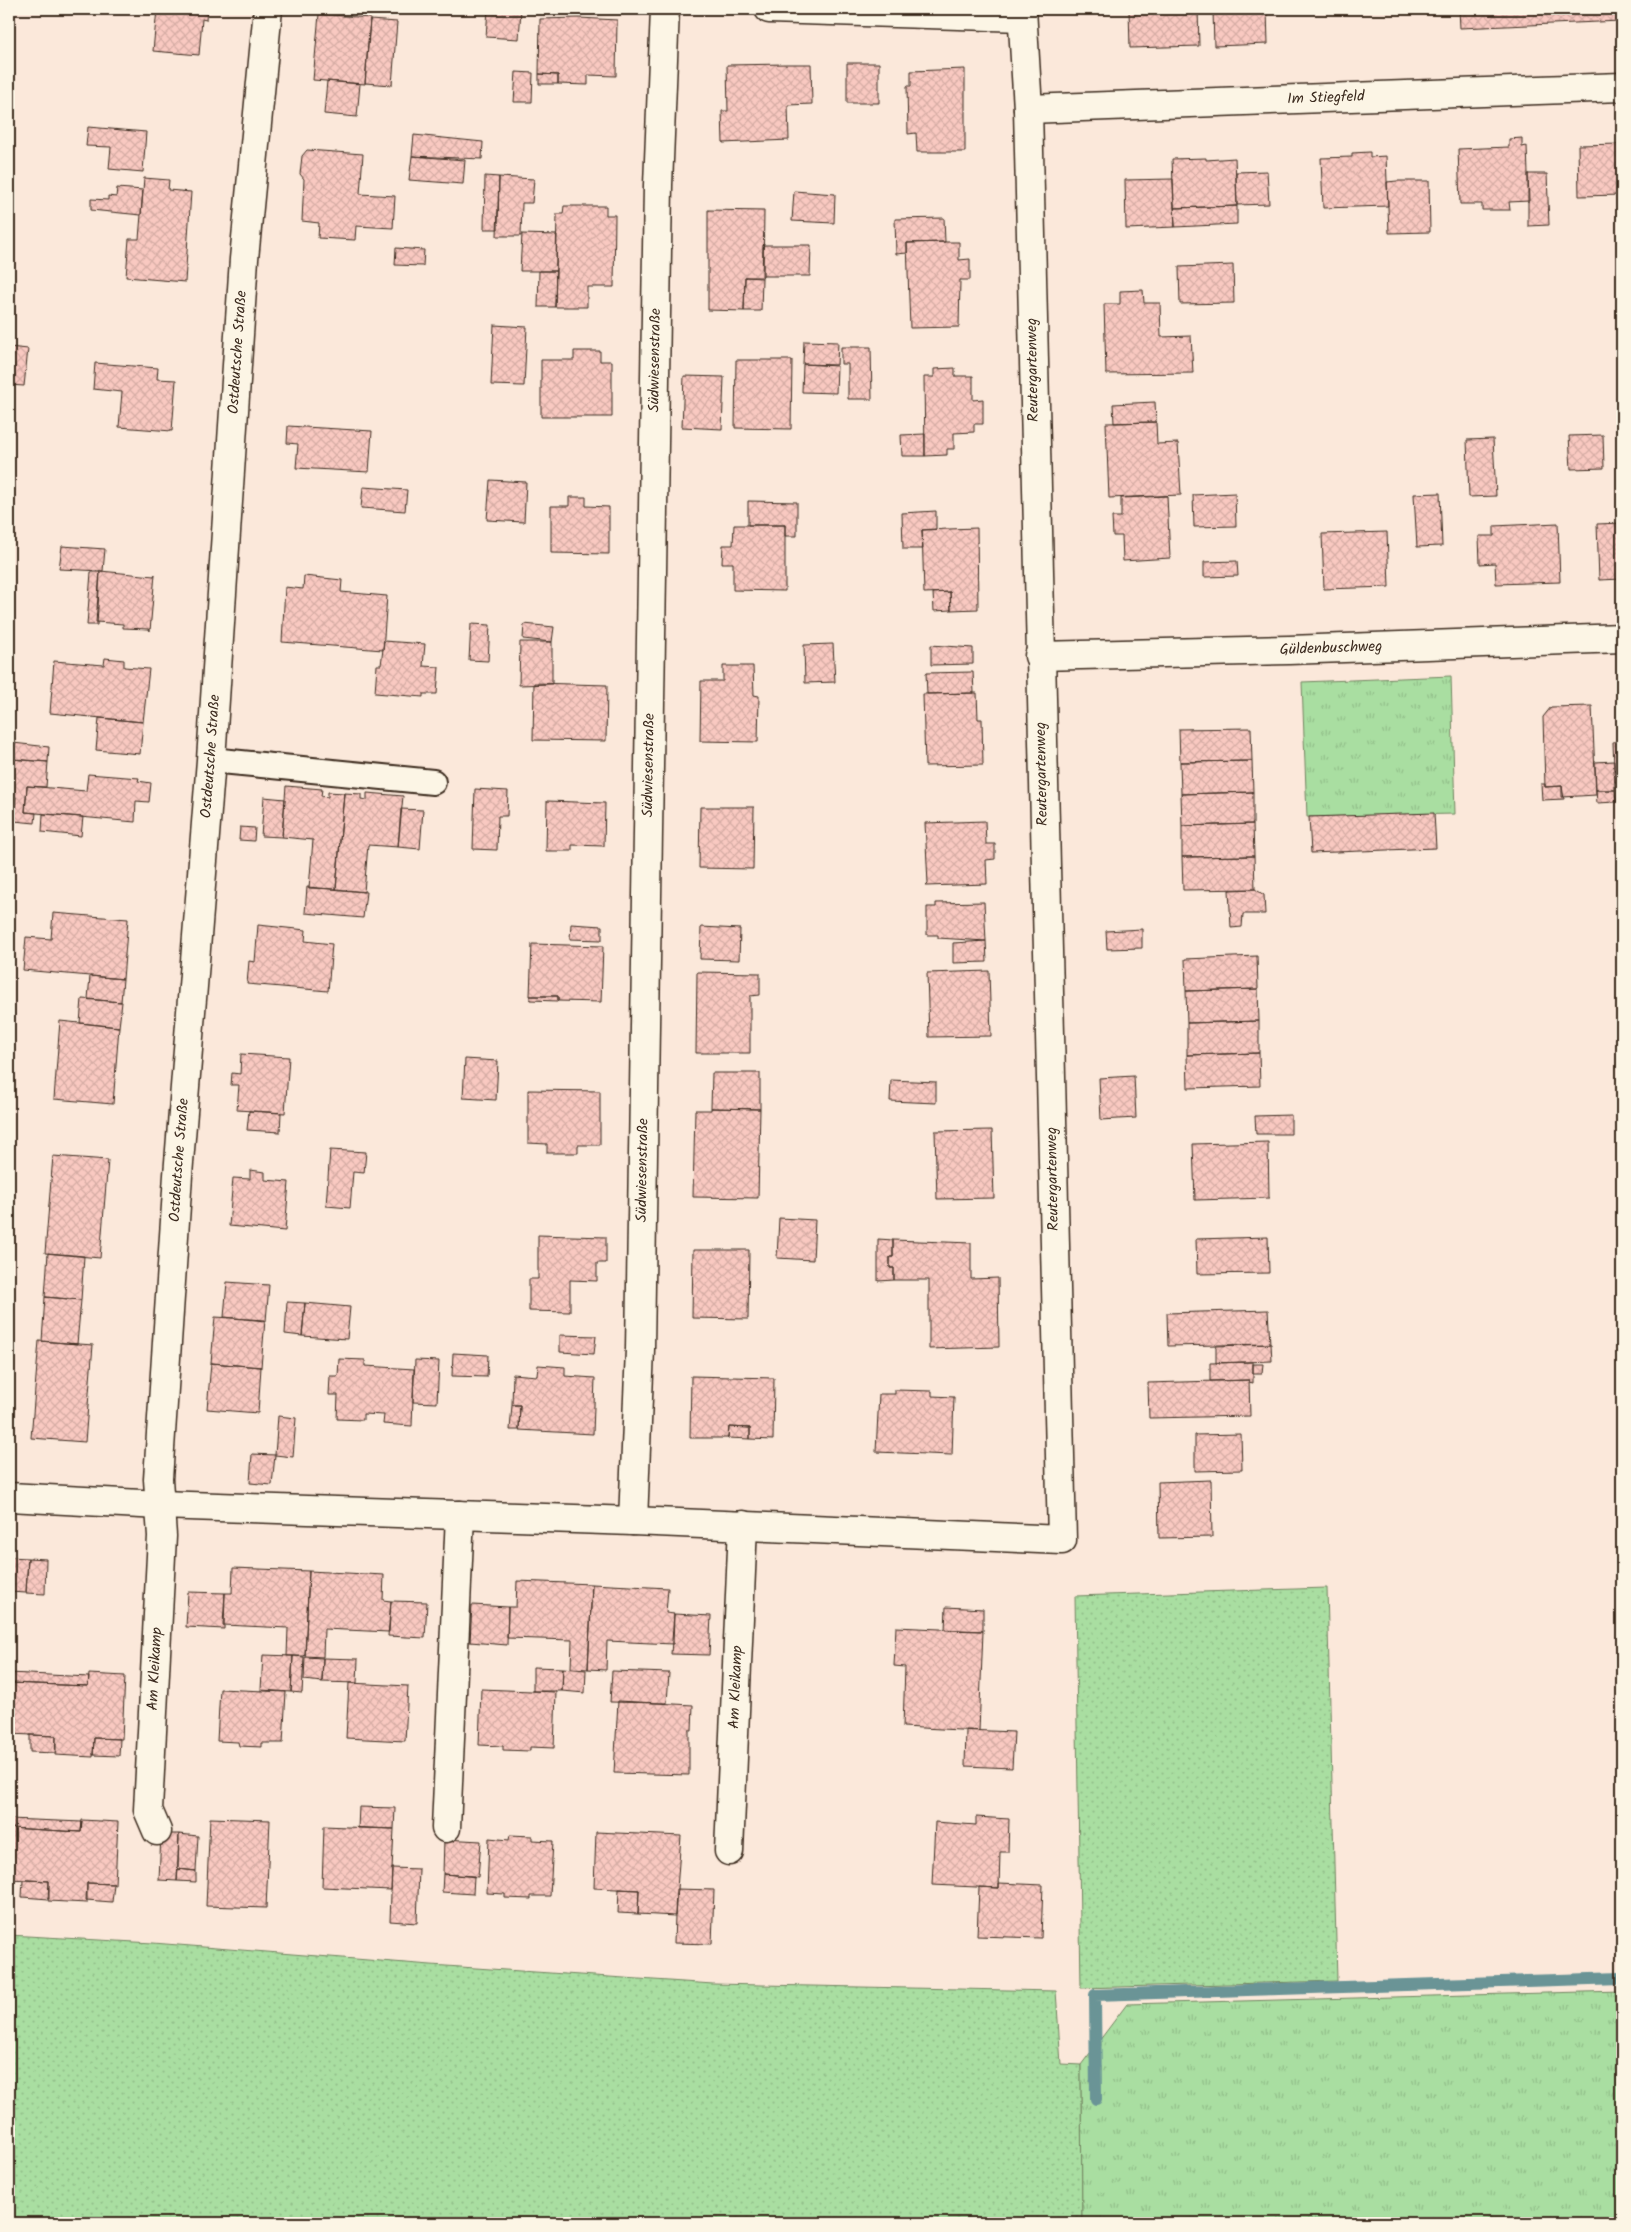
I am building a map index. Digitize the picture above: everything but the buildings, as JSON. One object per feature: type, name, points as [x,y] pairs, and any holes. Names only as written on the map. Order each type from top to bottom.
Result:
[{"type":"street","name":"Ostdeutsche Straße","points":[[160,1505],[158,1479],[177,1184],[211,760],[244,259],[268,9]]},
{"type":"street","name":"Südwiesenstraße","points":[[633,1520],[640,1349],[658,195],[665,9]]},
{"type":"street","points":[[769,9],[1022,13]]},
{"type":"street","name":"Reutergartenweg","points":[[743,1525],[1062,1540],[1039,656],[1028,109],[1022,13]]},
{"type":"street","name":"Im Stiegfeld","points":[[1028,109],[1622,87]]},
{"type":"street","name":"Güldenbuschweg","points":[[1039,656],[1289,650],[1622,638]]},
{"type":"street","points":[[9,1497],[160,1505],[743,1525]]},
{"type":"street","name":"Am Kleikamp","points":[[157,1831],[148,1810],[162,1536],[160,1505]]},
{"type":"street","points":[[446,1828],[460,1515]]},
{"type":"street","name":"Am Kleikamp","points":[[729,1851],[743,1525]]},
{"type":"lane","points":[[211,760],[433,782]]},
{"type":"green space","points":[[1451,676],[1455,814],[1307,817],[1302,682]]},
{"type":"green space","points":[[1327,1588],[1337,1981],[1081,1988],[1075,1596]]},
{"type":"green space","points":[[9,1935],[153,1943],[431,1965],[713,1984],[1056,1991],[1061,2064],[1081,2065],[1082,2223],[9,2223]]},
{"type":"green space","points":[[1622,1991],[1622,2223],[1082,2223],[1081,2065],[1127,2004]]},
{"type":"waterway","points":[[1096,2099],[1095,1995],[1622,1978]]}]
